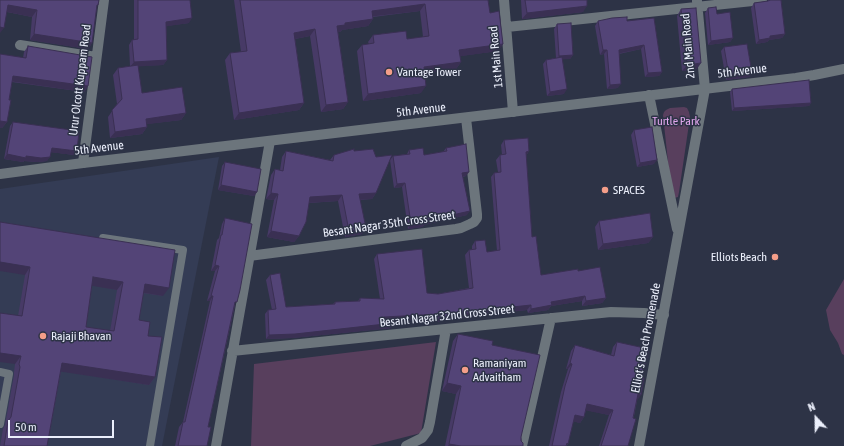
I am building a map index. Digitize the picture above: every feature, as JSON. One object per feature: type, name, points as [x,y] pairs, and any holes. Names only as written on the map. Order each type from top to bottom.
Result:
[{"type":"street","name":"Urur Olcott Kuppam Road","points":[[82,163],[104,0]]},
{"type":"street","name":"1st Main Road","points":[[504,0],[514,112]]},
{"type":"street","points":[[507,27],[697,3],[762,0]]},
{"type":"street","name":"2nd Main Road","points":[[697,3],[705,89]]},
{"type":"street","points":[[20,45],[96,57]]},
{"type":"street","name":"5th Avenue","points":[[0,174],[802,77],[844,69]]},
{"type":"street","name":"Elliot's Beach Promenade","points":[[639,446],[705,89]]},
{"type":"street","name":"Elliot's Beach Promenade","points":[[649,95],[678,235]]},
{"type":"street","name":"Besant Nagar 35th Cross Street","points":[[249,256],[456,229],[474,222],[477,214],[466,118]]},
{"type":"street","points":[[216,446],[270,142]]},
{"type":"street","name":"Besant Nagar 32nd Cross Street","points":[[232,351],[611,312],[664,315]]},
{"type":"street","points":[[522,446],[551,318]]},
{"type":"street","points":[[406,446],[422,438],[428,430],[446,329]]},
{"type":"lane","points":[[92,237],[183,250],[150,446]]},
{"type":"lane","points":[[0,372],[9,374],[0,424]]},
{"type":"shaded area","points":[[219,157],[162,446],[0,446],[0,189]]},
{"type":"green space","name":"Turtle Park","points":[[670,108],[687,108],[690,117],[679,192],[678,197],[674,198],[671,190],[663,115],[666,110]]},
{"type":"green space","points":[[844,279],[844,355],[842,354],[838,343],[830,330],[826,310]]},
{"type":"green space","points":[[436,342],[421,433],[370,446],[251,446],[254,364]]},
{"type":"building","points":[[0,0],[99,0],[92,43],[34,34],[37,10],[8,5],[4,28],[0,27]]},
{"type":"building","points":[[138,0],[190,0],[192,18],[166,22],[167,60],[134,62],[132,40],[138,39]]},
{"type":"building","points":[[240,0],[488,0],[490,13],[499,11],[503,44],[459,50],[461,62],[424,67],[426,86],[368,94],[362,45],[374,43],[373,35],[406,31],[407,39],[429,36],[425,4],[372,11],[373,19],[345,23],[345,25],[337,26],[348,102],[326,105],[315,29],[294,33],[304,103],[239,113],[230,53],[247,51]]},
{"type":"building","points":[[525,0],[587,0],[587,6],[527,13]]},
{"type":"building","points":[[770,0],[781,0],[785,34],[770,36],[770,38],[759,40],[754,3]]},
{"type":"building","points":[[716,7],[717,14],[730,12],[733,38],[711,41],[708,8]]},
{"type":"building","points":[[696,8],[701,63],[687,65],[681,9]]},
{"type":"building","points":[[627,17],[627,21],[654,18],[662,72],[648,73],[644,45],[619,50],[621,84],[610,85],[607,50],[603,50],[598,21]]},
{"type":"building","points":[[571,23],[573,55],[559,56],[557,24]]},
{"type":"building","points":[[747,44],[752,73],[729,76],[724,47]]},
{"type":"building","points":[[28,46],[92,57],[88,86],[13,76],[7,122],[0,121],[0,54],[26,58]]},
{"type":"building","points":[[562,57],[567,89],[550,92],[546,60]]},
{"type":"building","points":[[138,65],[142,93],[182,87],[186,113],[146,119],[147,127],[115,132],[112,110],[122,99],[118,68]]},
{"type":"building","points":[[809,80],[811,103],[734,108],[732,89]]},
{"type":"building","points":[[13,122],[79,131],[77,151],[52,148],[50,157],[41,158],[26,156],[26,158],[7,154]]},
{"type":"building","points":[[652,127],[657,160],[640,163],[634,130]]},
{"type":"building","points":[[528,138],[529,151],[526,152],[532,237],[536,236],[541,275],[600,267],[606,298],[586,301],[585,296],[551,302],[552,305],[531,309],[531,305],[503,307],[439,318],[439,314],[384,317],[384,321],[394,323],[295,334],[269,335],[268,310],[276,309],[270,275],[280,273],[286,307],[360,301],[360,298],[384,299],[377,254],[422,249],[427,293],[438,294],[473,288],[469,250],[476,249],[475,241],[485,240],[487,252],[500,250],[494,173],[501,172],[500,155],[506,154],[504,140]]},
{"type":"building","points":[[466,144],[469,172],[462,173],[470,211],[411,224],[405,183],[397,184],[393,156],[410,154],[409,150],[423,148],[424,155],[447,151],[446,148]]},
{"type":"building","points":[[354,149],[354,151],[373,149],[376,157],[392,155],[376,193],[359,194],[366,228],[349,231],[342,195],[310,197],[306,222],[299,236],[271,231],[278,194],[271,193],[275,169],[283,171],[286,151],[333,161],[334,155]]},
{"type":"building","points":[[225,162],[261,169],[257,192],[221,185]]},
{"type":"building","points":[[650,213],[653,237],[603,244],[599,221]]},
{"type":"building","points":[[225,218],[252,224],[240,290],[237,302],[235,302],[208,427],[211,427],[207,446],[178,446],[183,422],[185,422],[213,296],[211,296],[219,266],[215,265]]},
{"type":"building","name":"Rajaji Bhavan","points":[[0,222],[175,250],[169,288],[145,284],[139,320],[150,322],[148,336],[162,337],[155,377],[62,363],[47,446],[4,446],[8,421],[11,417],[21,356],[0,353],[0,313],[22,316],[30,267],[0,262]],"holes":[[[93,277],[123,282],[114,331],[86,327]]]},
{"type":"building","points":[[458,334],[493,341],[492,345],[540,355],[521,437],[523,446],[461,446],[449,444],[461,386],[447,383]]},
{"type":"building","points":[[617,342],[649,349],[642,377],[644,378],[641,395],[638,394],[633,418],[636,419],[628,446],[601,446],[613,410],[587,404],[584,417],[575,415],[568,444],[567,443],[566,446],[552,446],[565,386],[572,364],[570,363],[575,345],[614,356]]},
{"type":"place","name":"Vantage Tower","points":[[389,72]]},
{"type":"place","name":"SPACES","points":[[605,190]]},
{"type":"place","name":"Elliots Beach","points":[[775,257]]},
{"type":"place","name":"Rajaji Bhavan","points":[[43,336]]},
{"type":"place","name":"Ramaniyam Advaitham","points":[[465,370]]}]
